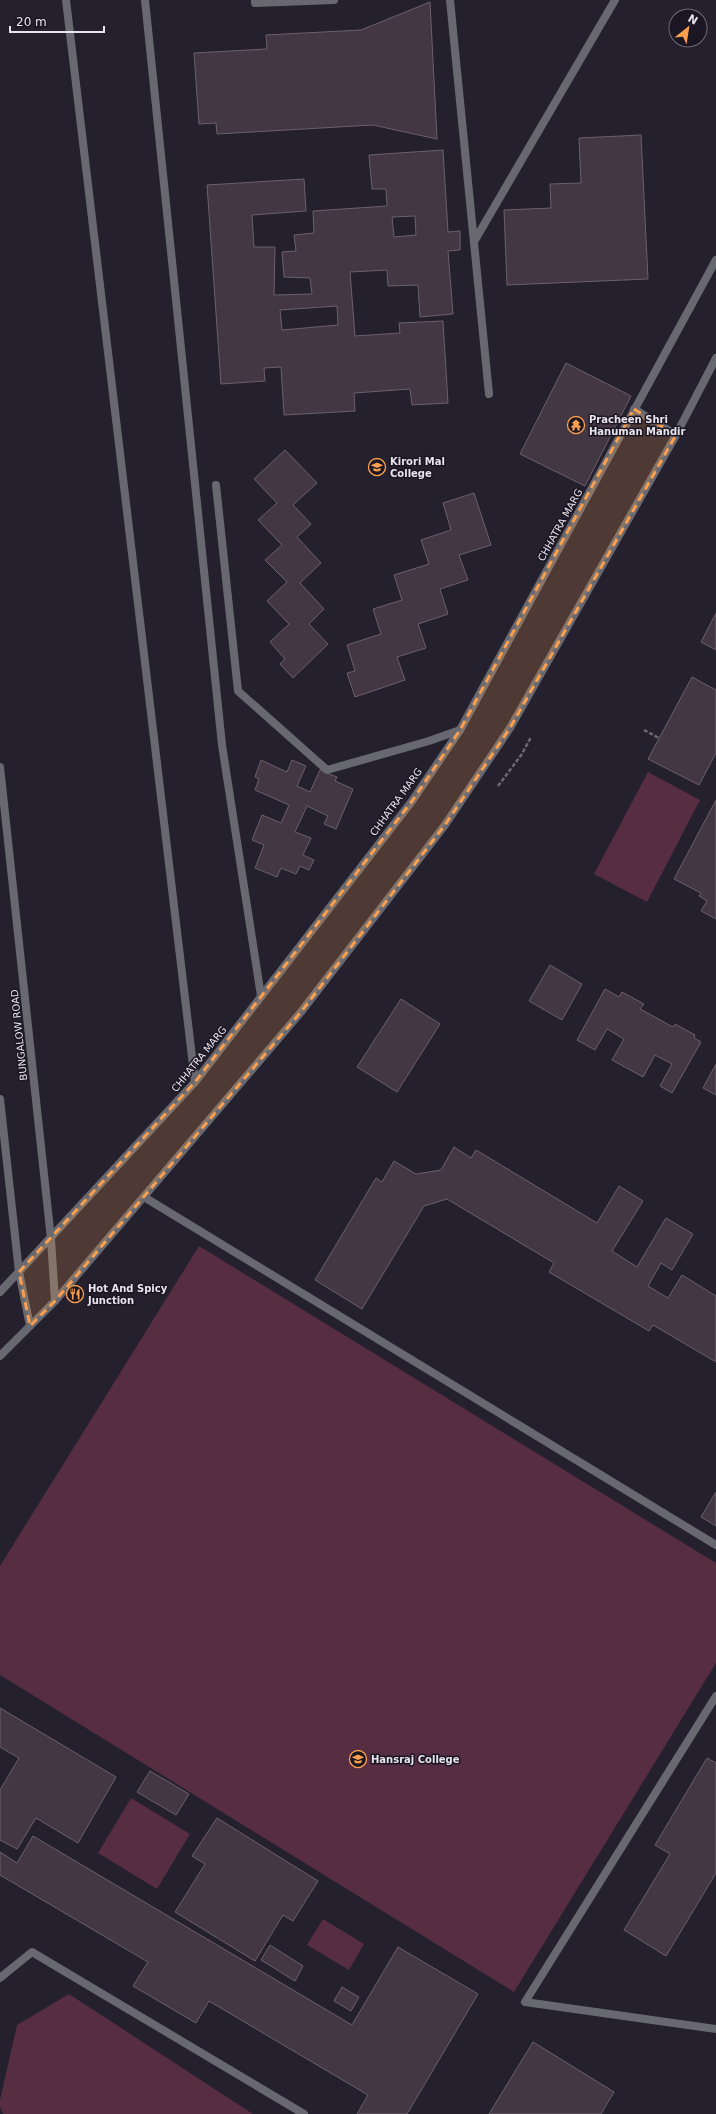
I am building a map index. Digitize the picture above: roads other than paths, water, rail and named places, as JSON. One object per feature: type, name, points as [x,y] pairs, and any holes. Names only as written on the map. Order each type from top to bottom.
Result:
[{"type":"street","points":[[66,0],[195,1082]]},
{"type":"street","points":[[145,0],[222,745],[261,996]]},
{"type":"street","points":[[255,0],[255,3],[334,0]]},
{"type":"street","points":[[450,0],[475,240],[489,394]]},
{"type":"street","points":[[475,240],[615,0]]},
{"type":"street","name":"CHHATRA MARG","points":[[0,1292],[51,1239],[195,1082],[412,801],[460,730],[716,260]]},
{"type":"street","points":[[0,1356],[55,1301],[301,1012],[444,825],[510,728],[676,435],[716,358]]},
{"type":"street","points":[[634,409],[676,435]]},
{"type":"street","points":[[216,485],[238,691],[327,770],[429,741],[460,730]]},
{"type":"street","name":"BUNGALOW ROAD","points":[[0,767],[51,1239],[55,1301]]},
{"type":"street","points":[[0,1099],[19,1272],[30,1326]]},
{"type":"street","points":[[144,1196],[716,1545]]},
{"type":"street","points":[[716,1696],[525,2002],[716,2029]]},
{"type":"street","points":[[0,1978],[32,1952],[304,2114]]},
{"type":"place","name":"Pracheen Shri Hanuman Mandir","points":[[576,425]]},
{"type":"place","name":"Kirori Mal College","points":[[377,467]]},
{"type":"place","name":"Hot And Spicy Junction","points":[[75,1294]]},
{"type":"place","name":"Hansraj College","points":[[358,1759]]}]
